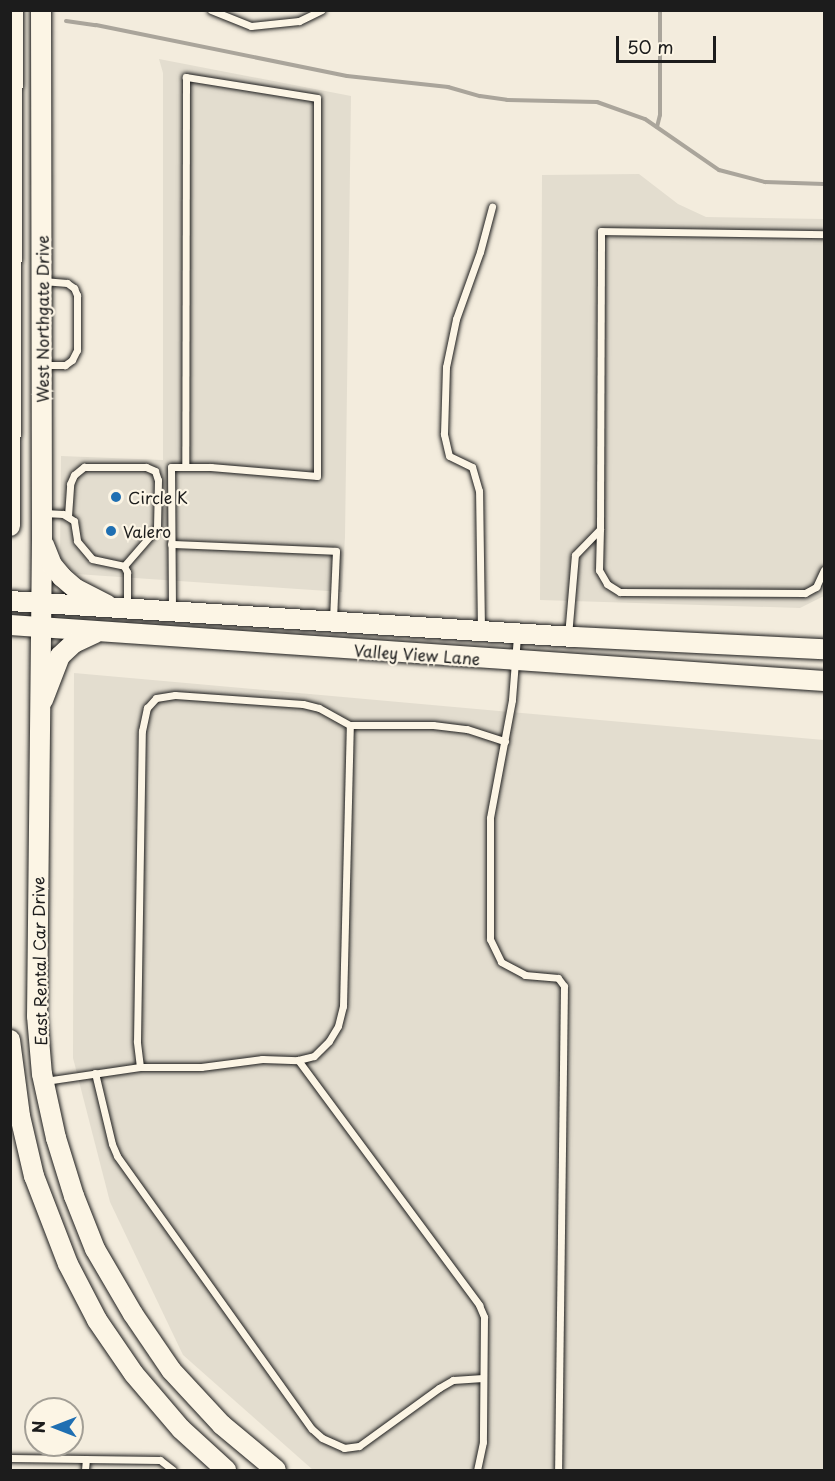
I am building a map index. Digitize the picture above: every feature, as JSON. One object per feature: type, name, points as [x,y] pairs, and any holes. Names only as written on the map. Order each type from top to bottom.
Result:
[{"type":"main road","name":"West Northgate Drive","points":[[10,526],[13,10]]},
{"type":"main road","name":"West Northgate Drive","points":[[41,10],[41,628]]},
{"type":"main road","points":[[12,204],[42,204]]},
{"type":"main road","points":[[42,540],[52,565],[62,577],[76,589],[119,608]]},
{"type":"main road","name":"Valley View Lane","points":[[10,601],[568,636],[825,649]]},
{"type":"main road","name":"Valley View Lane","points":[[10,625],[825,681]]},
{"type":"main road","name":"East Rental Car Drive","points":[[41,628],[38,714],[37,1016],[44,1081],[56,1138],[74,1196],[95,1249],[133,1314],[171,1370],[222,1425],[276,1470]]},
{"type":"main road","points":[[38,714],[60,656],[74,643],[100,632]]},
{"type":"main road","name":"East Rental Car Drive","points":[[10,1041],[15,1084],[34,1176],[68,1264],[97,1320],[134,1374],[181,1429],[226,1470]]},
{"type":"main road","points":[[15,1084],[44,1081]]},
{"type":"lane","points":[[211,10],[251,26],[299,21],[322,10]]},
{"type":"lane","points":[[172,612],[171,467],[316,476],[317,98],[186,77],[185,467]]},
{"type":"lane","points":[[482,630],[480,490],[472,467],[449,456],[444,434],[446,367],[456,319],[480,252],[492,207]]},
{"type":"lane","points":[[825,234],[601,231],[599,570],[608,584],[620,592],[805,593],[816,587],[825,570]]},
{"type":"lane","points":[[42,281],[67,283],[74,288],[77,295],[77,350],[72,360],[65,365],[42,365]]},
{"type":"lane","points":[[68,516],[70,484],[74,475],[84,467],[146,467],[155,471],[158,480],[157,528],[124,566]]},
{"type":"lane","points":[[42,513],[68,516],[76,525],[79,545],[92,560],[124,566]]},
{"type":"lane","points":[[568,636],[575,555],[600,529]]},
{"type":"lane","points":[[171,544],[336,551],[333,621]]},
{"type":"lane","points":[[119,608],[127,572],[124,566]]},
{"type":"lane","points":[[518,632],[505,741],[490,818],[490,939],[501,962],[525,975],[558,978],[564,986],[558,1470]]},
{"type":"lane","points":[[140,1067],[137,1041],[142,731],[147,708],[156,698],[175,694],[303,704],[319,708],[350,724],[433,725],[467,729],[505,741]]},
{"type":"lane","points":[[44,1081],[140,1067],[201,1067],[262,1059],[298,1060],[314,1056],[329,1041],[338,1026],[343,1006],[350,724]]},
{"type":"lane","points":[[298,1060],[480,1305],[483,1317],[483,1442],[477,1470]]},
{"type":"lane","points":[[94,1073],[117,1156],[312,1429],[322,1438],[344,1448],[359,1446],[438,1388],[453,1380],[483,1378]]},
{"type":"lane","points":[[10,1458],[160,1460],[173,1470]]},
{"type":"lane","points":[[86,1459],[86,1470]]},
{"type":"shaded area","points":[[159,59],[351,96],[345,537],[342,592],[76,574],[60,558],[61,456],[163,460],[163,73]]},
{"type":"shaded area","points":[[639,174],[678,204],[706,217],[824,219],[824,596],[800,608],[540,600],[542,175]]},
{"type":"shaded area","points":[[74,673],[824,740],[824,1470],[313,1470],[183,1355],[110,1202],[73,1058]]},
{"type":"waterway","points":[[657,127],[660,115],[660,10]]},
{"type":"waterway","points":[[66,21],[96,25],[347,76],[448,87],[480,96],[507,100],[597,102],[645,119],[719,170],[765,182],[824,184]]},
{"type":"place","name":"Circle K","points":[[116,497]]},
{"type":"place","name":"Valero","points":[[111,531]]}]
